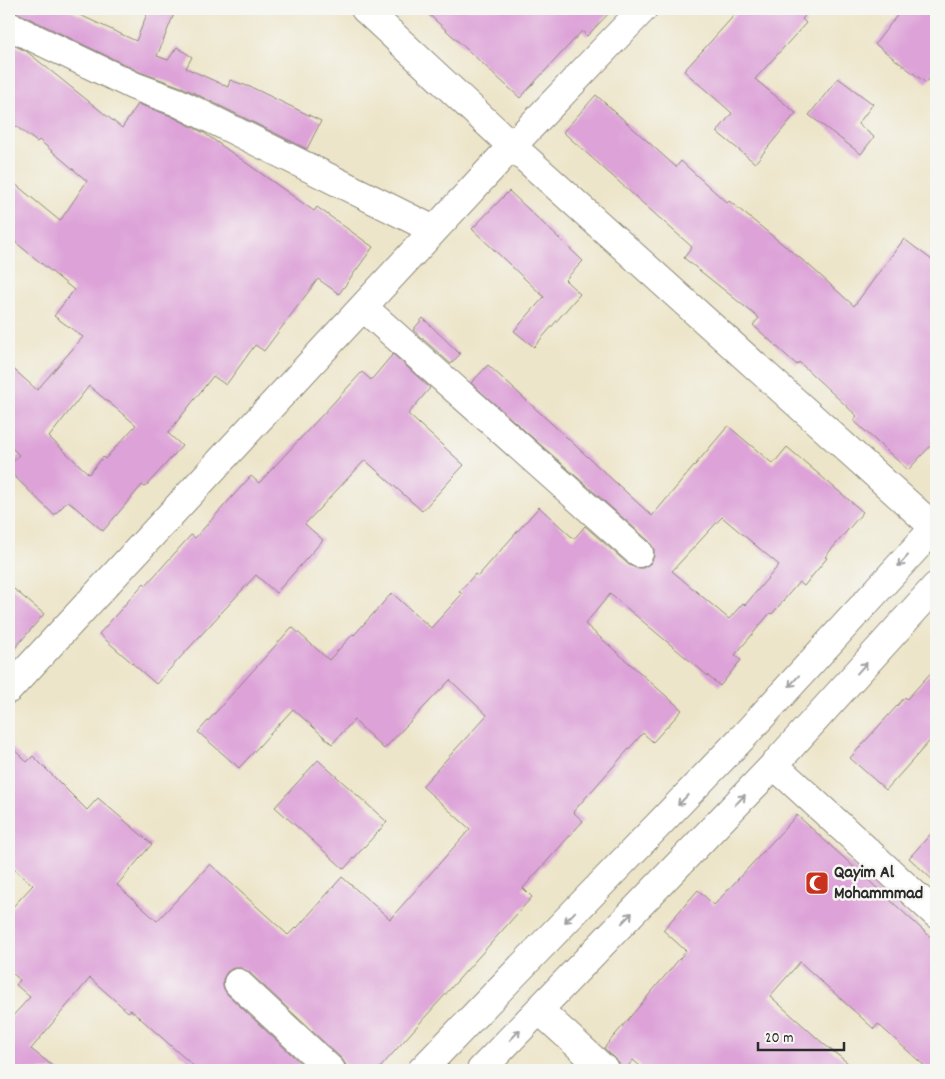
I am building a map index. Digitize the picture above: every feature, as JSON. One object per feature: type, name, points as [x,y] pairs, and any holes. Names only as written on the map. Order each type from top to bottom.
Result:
[{"type":"street","points":[[365,9],[512,146],[936,527],[743,737],[422,1070]]},
{"type":"street","points":[[9,688],[512,146],[643,9]]},
{"type":"street","points":[[9,26],[134,86],[177,102],[434,230]]},
{"type":"street","points":[[363,307],[639,553]]},
{"type":"street","points":[[481,1070],[774,765],[936,586]]},
{"type":"street","points":[[774,765],[936,914]]},
{"type":"street","points":[[238,983],[331,1070]]},
{"type":"street","points":[[539,1010],[605,1070]]},
{"type":"building","points":[[9,9],[67,9],[136,41],[149,9],[176,9],[157,56],[168,60],[177,47],[192,57],[186,68],[228,87],[230,80],[253,88],[321,121],[307,149],[184,88],[140,72],[16,12],[9,11]]},
{"type":"building","points":[[423,9],[613,9],[587,36],[582,31],[520,98]]},
{"type":"building","points":[[740,9],[812,9],[802,19],[806,23],[755,79],[796,113],[755,163],[717,132],[732,113],[684,71]]},
{"type":"building","points":[[902,9],[936,9],[936,70],[926,83],[875,44]]},
{"type":"building","points":[[9,43],[26,51],[122,128],[138,104],[171,116],[204,133],[314,211],[317,207],[373,247],[339,294],[318,279],[264,351],[255,345],[226,385],[213,376],[168,433],[182,446],[145,487],[142,485],[103,531],[68,501],[54,515],[9,471],[9,466],[19,455],[9,445],[9,365],[37,390],[83,337],[54,316],[74,290],[9,237],[9,179],[60,221],[87,181],[39,140],[37,142],[9,121]],"holes":[[[89,386],[136,425],[105,459],[103,457],[89,474],[49,437]]]},
{"type":"building","points":[[838,78],[873,104],[858,124],[874,137],[861,154],[809,115]]},
{"type":"building","points":[[596,95],[676,167],[681,161],[727,203],[729,201],[811,267],[854,306],[904,239],[936,263],[936,440],[908,470],[853,420],[857,416],[799,362],[797,365],[753,325],[759,318],[684,258],[692,247],[563,132]]},
{"type":"building","points":[[509,191],[583,261],[565,280],[580,294],[534,347],[514,331],[544,297],[472,229]]},
{"type":"building","points":[[423,318],[460,354],[451,364],[413,330]]},
{"type":"building","points":[[393,354],[430,388],[408,414],[464,465],[422,511],[365,460],[305,524],[323,540],[276,593],[256,575],[156,684],[99,634],[144,583],[146,585],[191,535],[195,538],[251,476],[259,483],[362,372],[371,380]]},
{"type":"building","points":[[488,365],[652,516],[728,426],[773,464],[787,447],[863,512],[825,557],[827,558],[804,586],[799,582],[735,655],[741,660],[720,686],[610,594],[585,624],[682,710],[653,742],[643,733],[573,812],[583,821],[523,888],[532,897],[378,1070],[346,1070],[346,1065],[342,1059],[249,972],[241,968],[233,968],[227,972],[223,979],[223,987],[227,994],[308,1070],[198,1070],[131,1010],[128,1012],[90,978],[31,1049],[58,1070],[9,1070],[9,1020],[30,997],[16,985],[20,980],[9,970],[9,911],[33,885],[9,865],[9,745],[27,762],[33,756],[87,810],[98,798],[152,844],[117,885],[157,921],[210,864],[288,935],[297,928],[342,877],[390,919],[470,829],[422,786],[487,715],[450,680],[384,749],[354,720],[332,744],[293,709],[239,768],[198,732],[292,627],[329,660],[392,593],[431,628],[462,594],[459,592],[475,574],[478,576],[539,507],[574,539],[585,526],[629,565],[643,568],[651,563],[654,549],[649,541],[471,383]],"holes":[[[722,517],[779,565],[745,605],[743,603],[729,619],[672,571]]]},
{"type":"building","points":[[9,585],[44,614],[9,655]]},
{"type":"building","points":[[936,667],[936,734],[886,790],[850,758],[905,697],[907,699]]},
{"type":"building","points":[[318,760],[387,822],[344,869],[275,807]]},
{"type":"building","points":[[797,815],[936,942],[936,1070],[929,1070],[878,1024],[874,1029],[800,962],[770,996],[826,1046],[857,1070],[645,1070],[633,1060],[625,1070],[620,1070],[620,1065],[616,1059],[604,1048],[686,951],[663,930],[698,890],[714,905]]},
{"type":"building","points":[[936,828],[936,883],[909,858]]},
{"type":"place","name":"Qayim Al Mohammmad","points":[[817,883]]}]
